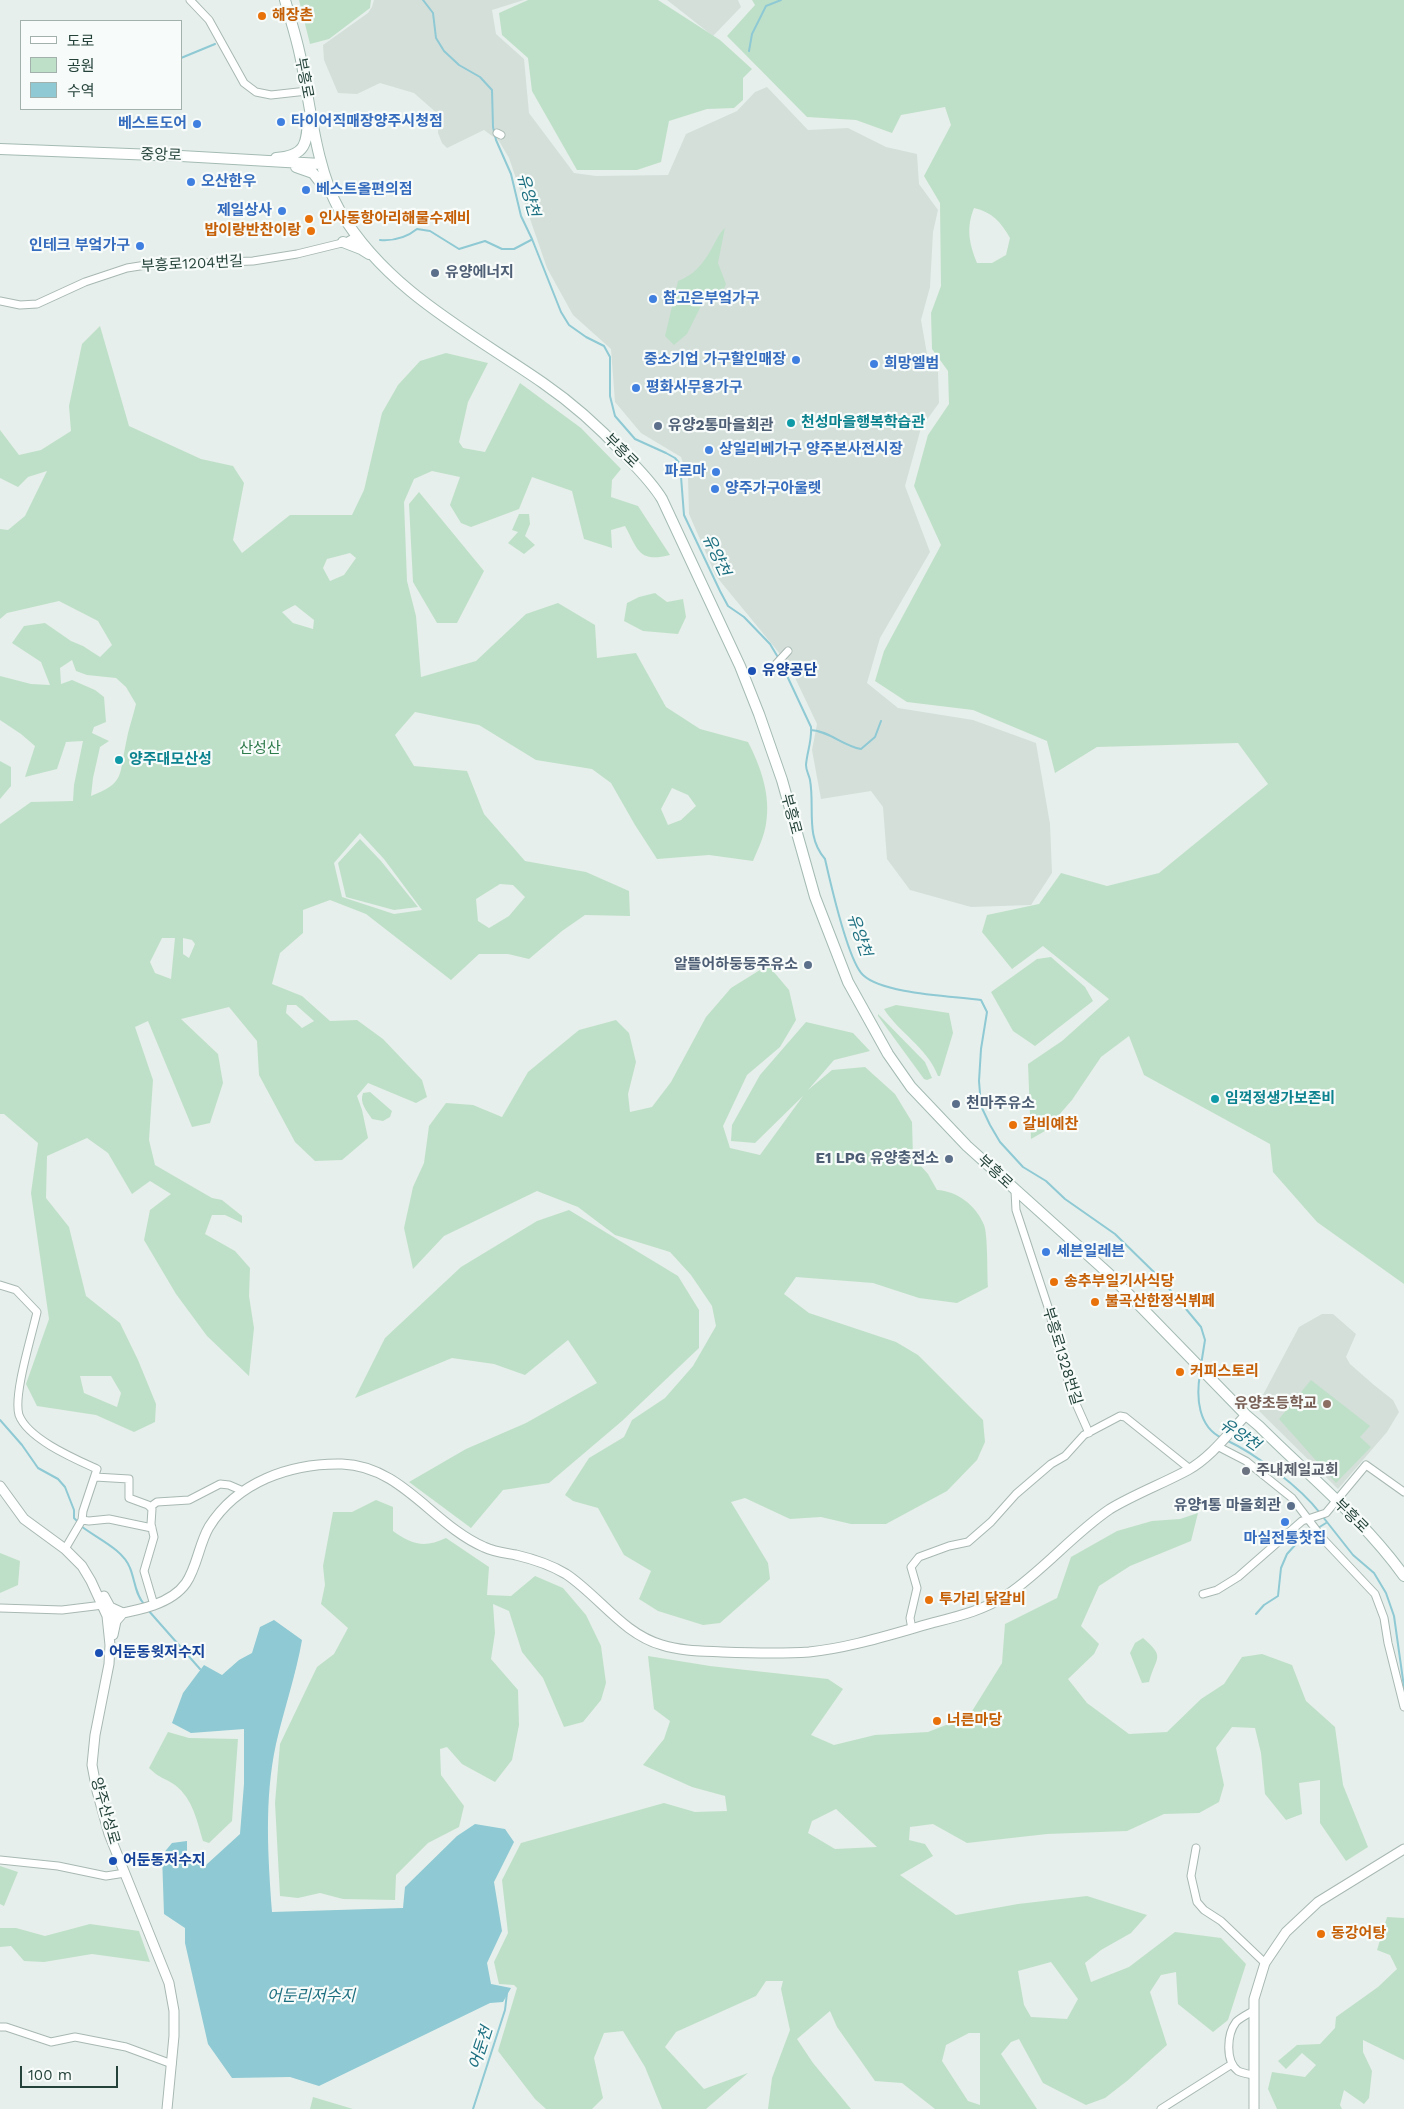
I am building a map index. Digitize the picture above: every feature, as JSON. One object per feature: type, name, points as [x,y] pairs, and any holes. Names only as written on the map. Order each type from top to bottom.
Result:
[{"type":"main road","name":"부흥로","points":[[285,0],[300,54],[322,164],[335,200],[349,225],[375,258],[413,293],[544,384],[596,426],[637,465],[652,484],[672,518],[687,556],[740,666],[759,714],[782,780],[815,898],[855,996],[888,1054],[911,1087],[967,1146],[1108,1273],[1246,1415],[1336,1500],[1380,1546],[1404,1576]]},
{"type":"main road","points":[[240,159],[280,157],[301,150],[308,139],[309,102]]},
{"type":"main road","name":"중앙로","points":[[0,149],[322,164]]},
{"type":"main road","points":[[274,162],[303,168],[314,173],[335,200]]},
{"type":"main road","points":[[343,242],[361,249],[375,258]]},
{"type":"street","points":[[190,0],[209,20],[244,83],[256,92],[271,95],[307,91]]},
{"type":"street","name":"부흥로1204번길","points":[[0,301],[20,305],[37,304],[85,282],[127,268],[146,265],[253,261],[297,254],[343,242],[358,236]]},
{"type":"street","points":[[776,664],[788,651]]},
{"type":"street","name":"부흥로1328번길","points":[[1015,1191],[1016,1210],[1051,1316],[1052,1328],[1073,1397],[1089,1433]]},
{"type":"street","points":[[0,1285],[16,1290],[37,1312],[20,1386],[18,1406],[20,1416],[31,1432],[38,1437],[74,1458],[97,1468],[82,1511],[80,1523],[65,1549]]},
{"type":"street","points":[[107,1616],[153,1605],[172,1595],[186,1584],[208,1529],[221,1510],[243,1491],[261,1480],[276,1474],[314,1466],[344,1464],[373,1470],[395,1481],[465,1537],[493,1551],[543,1562],[566,1574],[623,1624],[648,1641],[674,1648],[751,1653],[810,1652],[855,1644],[985,1608],[1009,1594],[1109,1510],[1142,1491],[1190,1469],[1246,1415]]},
{"type":"street","points":[[912,1629],[910,1618],[917,1588],[911,1567],[920,1557],[949,1546],[968,1542],[991,1522],[1016,1494],[1051,1464],[1065,1456],[1084,1435],[1120,1416],[1124,1417],[1190,1469]]},
{"type":"street","points":[[1218,1444],[1246,1461],[1292,1498],[1310,1518],[1324,1540],[1375,1594],[1384,1618],[1388,1643],[1404,1705]]},
{"type":"street","points":[[1203,1594],[1217,1590],[1238,1577],[1302,1521],[1326,1513],[1366,1465],[1404,1492]]},
{"type":"street","points":[[95,1477],[129,1479],[129,1498],[150,1507],[152,1510],[154,1536],[144,1571],[153,1605]]},
{"type":"street","points":[[150,1507],[157,1502],[167,1500],[189,1500],[220,1484],[229,1484],[243,1491]]},
{"type":"street","name":"양주산성로","points":[[0,1486],[24,1519],[65,1549],[82,1566],[107,1616],[110,1657],[92,1765],[109,1834],[169,1983],[174,2017],[172,2064],[167,2109]]},
{"type":"street","points":[[80,1523],[108,1519],[152,1528]]},
{"type":"street","points":[[91,1581],[96,1584],[110,1607],[123,1613]]},
{"type":"street","points":[[0,1608],[62,1610],[103,1605]]},
{"type":"street","points":[[110,1657],[114,1652],[113,1632],[115,1625],[123,1613]]},
{"type":"street","points":[[1196,1848],[1191,1876],[1196,1902],[1222,1922],[1265,1963]]},
{"type":"street","points":[[1254,2109],[1253,2011],[1256,1988],[1265,1963],[1286,1932],[1318,1902],[1404,1849]]},
{"type":"street","points":[[0,1860],[58,1866],[106,1876],[125,1873]]},
{"type":"street","points":[[1253,2011],[1236,2022],[1230,2035],[1229,2047],[1232,2064],[1239,2072],[1253,2075]]},
{"type":"street","points":[[0,2027],[6,2027],[51,2042],[75,2037],[126,2047],[172,2064]]},
{"type":"street","points":[[1161,2109],[1232,2064]]},
{"type":"shaded area","name":"유양공단","points":[[374,0],[524,0],[492,10],[496,34],[524,59],[529,113],[574,173],[596,176],[668,175],[686,134],[737,111],[755,92],[767,87],[808,130],[848,128],[886,147],[917,154],[919,184],[938,210],[933,232],[930,287],[921,320],[927,354],[938,372],[939,403],[921,428],[905,486],[930,552],[880,638],[867,683],[898,708],[973,720],[1036,743],[1050,824],[1052,873],[1031,905],[971,907],[910,890],[887,859],[883,807],[871,791],[821,799],[812,750],[817,724],[789,665],[716,576],[689,514],[688,477],[681,457],[641,433],[615,402],[611,349],[573,315],[547,268],[509,158],[499,141],[484,130],[447,148],[442,143],[438,133],[439,115],[414,93],[380,83],[357,94],[338,93],[324,60],[323,45],[368,13]]},
{"type":"shaded area","points":[[667,0],[738,0],[741,7],[713,36]]},
{"type":"shaded area","name":"유양초등학교","points":[[1322,1314],[1333,1314],[1356,1334],[1346,1357],[1350,1364],[1393,1400],[1399,1412],[1387,1432],[1338,1489],[1256,1408],[1299,1327]]},
{"type":"green space","points":[[299,0],[371,0],[370,8],[329,39],[310,44]]},
{"type":"green space","points":[[528,0],[658,0],[720,40],[752,69],[743,78],[743,100],[734,108],[707,109],[669,121],[661,162],[637,170],[577,170],[532,91],[528,58],[502,35],[499,13]]},
{"type":"green space","points":[[752,0],[1404,0],[1404,1284],[1317,1222],[1273,1172],[1270,1144],[1144,1075],[1129,1036],[1101,1057],[1072,1100],[1045,1131],[1031,1139],[1028,1064],[1062,1041],[1109,999],[1043,946],[1012,969],[982,932],[987,915],[1039,904],[1061,873],[1107,886],[1159,873],[1268,784],[1238,743],[1097,747],[1055,773],[1047,741],[973,710],[907,702],[875,681],[884,651],[941,545],[914,486],[928,435],[949,404],[948,371],[932,349],[931,313],[941,286],[940,203],[924,176],[951,125],[945,107],[901,115],[892,133],[856,120],[807,117],[727,36],[755,5]],"holes":[[[974,208],[995,218],[1010,238],[1006,255],[992,263],[977,263],[970,242],[969,229]]]},
{"type":"green space","points":[[725,228],[718,263],[726,284],[719,301],[706,296],[687,334],[674,345],[665,336],[678,281],[689,276],[702,264]]},
{"type":"green space","name":"산성산","points":[[100,326],[129,426],[201,459],[233,466],[244,483],[233,540],[242,553],[290,515],[352,515],[364,490],[382,413],[398,385],[420,361],[446,353],[488,363],[468,402],[459,442],[463,448],[485,452],[520,383],[581,428],[621,469],[612,480],[611,497],[638,506],[670,555],[660,557],[646,556],[637,548],[625,526],[611,530],[612,548],[584,539],[572,491],[532,477],[519,509],[471,527],[461,523],[450,505],[460,477],[432,471],[414,479],[404,502],[407,581],[416,616],[421,677],[476,661],[526,614],[558,603],[595,625],[597,658],[636,653],[666,707],[700,729],[748,742],[761,772],[767,803],[765,829],[753,861],[709,855],[657,859],[611,783],[592,769],[536,760],[479,725],[415,712],[395,735],[414,766],[467,771],[484,814],[525,861],[586,872],[629,891],[630,916],[585,915],[562,931],[529,959],[508,954],[479,954],[451,980],[366,914],[330,900],[303,910],[303,933],[280,953],[272,984],[302,996],[330,1021],[357,1020],[383,1039],[422,1080],[427,1097],[416,1103],[368,1083],[357,1096],[368,1138],[342,1160],[315,1161],[295,1142],[259,1075],[257,1041],[229,1007],[181,1019],[218,1054],[223,1083],[210,1123],[192,1127],[148,1021],[135,1027],[153,1080],[149,1140],[155,1165],[212,1198],[222,1200],[242,1216],[242,1223],[225,1215],[212,1215],[205,1234],[235,1251],[250,1268],[249,1296],[254,1328],[249,1376],[207,1336],[176,1294],[144,1240],[150,1210],[171,1194],[150,1181],[132,1194],[108,1153],[87,1138],[47,1156],[46,1198],[69,1227],[86,1296],[120,1323],[156,1404],[155,1422],[134,1432],[96,1415],[37,1406],[26,1384],[49,1319],[31,1193],[38,1143],[4,1114],[0,1114],[0,824],[31,802],[73,801],[74,785],[83,741],[66,742],[57,769],[25,777],[35,746],[0,720],[0,676],[31,684],[50,685],[41,662],[12,643],[24,626],[45,623],[71,641],[100,657],[112,645],[98,621],[59,601],[7,613],[0,619],[0,529],[8,530],[25,516],[47,471],[28,477],[18,487],[0,478],[0,430],[19,455],[41,450],[71,431],[69,406],[82,344]],"holes":[[[350,553],[356,558],[344,575],[330,581],[323,568],[327,559]],[[295,605],[314,620],[313,629],[293,623],[282,612]],[[72,660],[76,671],[87,675],[116,678],[126,687],[136,704],[119,777],[110,787],[91,796],[100,747],[109,741],[92,733],[94,727],[106,722],[104,697],[95,690],[72,680],[61,684],[60,668]],[[672,788],[688,795],[696,806],[681,820],[668,825],[661,809]],[[360,833],[384,859],[422,910],[394,914],[342,897],[334,863]],[[500,884],[513,885],[525,897],[509,916],[489,928],[478,921],[476,899]],[[162,938],[175,938],[171,979],[155,973],[150,962]],[[183,938],[192,940],[195,944],[189,958],[183,954]],[[287,1005],[296,1005],[314,1021],[302,1028],[286,1013]],[[80,1376],[111,1376],[121,1393],[117,1407],[84,1393]]]},
{"type":"green space","points":[[419,492],[484,571],[457,623],[437,623],[413,582],[409,504]]},
{"type":"green space","points":[[519,514],[529,514],[530,524],[525,536],[535,545],[524,554],[508,543],[518,532],[512,530]]},
{"type":"green space","points":[[655,593],[667,602],[683,599],[686,617],[678,634],[643,631],[624,621],[627,603],[639,597]]},
{"type":"green space","points":[[0,761],[11,767],[11,786],[0,799]]},
{"type":"green space","points":[[360,839],[381,861],[418,907],[394,910],[346,897],[338,863]]},
{"type":"green space","points":[[1051,957],[1085,987],[1093,1001],[1035,1046],[1013,1031],[991,992],[1037,959]]},
{"type":"green space","points":[[768,965],[789,990],[796,1020],[780,1047],[747,1075],[723,1126],[730,1148],[760,1155],[803,1096],[755,1143],[731,1141],[732,1125],[760,1075],[806,1022],[853,1033],[870,1051],[834,1060],[808,1090],[832,1070],[865,1067],[895,1094],[912,1122],[913,1157],[928,1174],[937,1190],[959,1196],[976,1211],[984,1225],[987,1246],[988,1287],[957,1303],[919,1298],[873,1283],[796,1277],[784,1294],[809,1313],[896,1342],[918,1355],[983,1420],[985,1442],[977,1460],[947,1491],[886,1524],[851,1524],[821,1517],[790,1519],[745,1498],[731,1502],[768,1563],[770,1579],[720,1623],[703,1625],[658,1611],[639,1599],[651,1571],[624,1555],[598,1508],[573,1501],[565,1495],[589,1458],[624,1437],[632,1420],[665,1398],[693,1366],[716,1326],[712,1306],[691,1275],[670,1252],[615,1235],[578,1207],[537,1191],[444,1236],[413,1269],[404,1228],[413,1187],[424,1163],[429,1126],[446,1103],[473,1105],[502,1117],[528,1072],[579,1030],[616,1020],[629,1033],[636,1062],[628,1094],[630,1112],[652,1107],[671,1082],[706,1017],[731,988]]},
{"type":"green space","points":[[896,1005],[949,1013],[953,1033],[940,1076],[938,1076],[920,1048],[897,1026],[884,1009]]},
{"type":"green space","points":[[878,1014],[925,1062],[932,1078],[924,1079]]},
{"type":"green space","points":[[370,1092],[392,1111],[390,1117],[383,1121],[372,1119],[362,1100],[363,1093]]},
{"type":"green space","points":[[569,1210],[678,1276],[699,1310],[699,1348],[622,1421],[549,1483],[503,1490],[471,1528],[409,1482],[466,1449],[526,1423],[597,1383],[568,1340],[525,1375],[494,1364],[452,1358],[355,1398],[385,1338],[461,1267],[537,1221]]},
{"type":"green space","points":[[1311,1380],[1370,1426],[1360,1437],[1371,1447],[1336,1483],[1279,1419]]},
{"type":"green space","points":[[376,1500],[393,1507],[393,1531],[400,1536],[419,1544],[432,1543],[446,1538],[489,1567],[487,1595],[511,1596],[535,1576],[563,1588],[586,1615],[601,1646],[606,1683],[601,1700],[583,1722],[564,1727],[543,1678],[522,1652],[509,1611],[493,1604],[495,1633],[491,1659],[518,1690],[519,1725],[512,1760],[495,1782],[462,1764],[447,1747],[440,1749],[441,1775],[464,1806],[459,1827],[428,1843],[396,1875],[395,1900],[343,1899],[320,1893],[298,1898],[280,1896],[275,1803],[280,1744],[317,1667],[334,1654],[348,1628],[321,1604],[325,1585],[323,1566],[333,1512],[352,1512]]},
{"type":"green space","points":[[1198,1513],[1191,1541],[1130,1566],[1099,1586],[1081,1626],[1099,1644],[1094,1654],[1068,1679],[1087,1703],[1129,1734],[1167,1732],[1201,1699],[1224,1684],[1242,1657],[1262,1654],[1292,1665],[1306,1701],[1335,1727],[1343,1785],[1368,1847],[1346,1861],[1320,1823],[1320,1780],[1299,1783],[1302,1814],[1286,1820],[1265,1794],[1261,1753],[1255,1728],[1232,1727],[1216,1748],[1224,1785],[1219,1802],[1199,1813],[1164,1814],[1127,1831],[1047,1834],[967,1843],[933,1824],[910,1827],[909,1840],[925,1844],[933,1856],[900,1875],[956,1915],[1018,1904],[1087,1896],[1147,1915],[1131,1933],[1101,1950],[1085,1963],[1091,1982],[1129,1967],[1175,1932],[1221,1938],[1246,1964],[1228,2020],[1213,2032],[1178,2004],[1176,1972],[1161,1975],[1150,1992],[1167,2045],[1105,2098],[1086,2105],[1043,2083],[1019,2039],[1011,2042],[1001,2054],[1037,2109],[935,2109],[902,2083],[875,2081],[837,2027],[830,2011],[797,2039],[813,2063],[851,2109],[768,2109],[772,2078],[790,2030],[781,1989],[783,1981],[766,1981],[756,1996],[676,2032],[665,2047],[704,2089],[748,2073],[706,2109],[662,2109],[645,2067],[623,2031],[604,2033],[594,2058],[603,2098],[592,2109],[546,2109],[535,2099],[498,2051],[517,1988],[514,1985],[499,1984],[494,1962],[508,1933],[502,1880],[521,1843],[664,1803],[695,1812],[727,1811],[725,1796],[692,1787],[643,1765],[664,1739],[670,1721],[654,1709],[648,1656],[710,1666],[828,1679],[843,1689],[811,1735],[834,1745],[875,1735],[928,1732],[969,1716],[1002,1663],[1005,1624],[1057,1598],[1071,1557],[1117,1531],[1152,1521],[1180,1519]],"holes":[[[836,1809],[877,1847],[835,1849],[808,1833],[812,1821]],[[1051,1962],[1078,1999],[1067,2019],[1031,2017],[1024,2005],[1018,1971]],[[969,2033],[980,2033],[980,2105],[968,2101],[942,2061],[946,2045]]]},
{"type":"green space","points":[[0,1553],[20,1561],[18,1585],[0,1593]]},
{"type":"green space","points":[[1143,1638],[1155,1650],[1157,1658],[1149,1682],[1142,1683],[1130,1653],[1135,1643]]},
{"type":"green space","points":[[168,1732],[189,1738],[238,1739],[232,1821],[209,1843],[203,1841],[194,1811],[186,1797],[175,1785],[149,1768]]},
{"type":"green space","points":[[0,1866],[18,1872],[4,1906],[0,1904]]},
{"type":"green space","points":[[1387,1917],[1404,1918],[1404,2060],[1363,2040],[1363,2052],[1372,2071],[1369,2098],[1364,2104],[1344,2090],[1340,2105],[1342,2109],[1277,2109],[1268,2089],[1272,2072],[1305,2077],[1316,2065],[1302,2053],[1286,2069],[1278,2061],[1297,2045],[1320,2044],[1335,2028],[1336,2017],[1378,1987],[1397,1969],[1390,1955],[1377,1950]]},
{"type":"green space","points":[[90,1924],[139,1931],[150,1962],[92,1954],[44,1962],[24,1961],[11,1946],[0,1947],[0,1928],[16,1928],[45,1936]]},
{"type":"green space","points":[[313,2097],[353,2109],[310,2109]]},
{"type":"water","name":"어둔리저수지","points":[[274,1620],[302,1640],[272,1765],[268,1807],[268,1849],[272,1912],[403,1908],[405,1887],[457,1836],[475,1824],[505,1829],[514,1842],[494,1882],[502,1931],[487,1963],[491,1984],[511,1988],[503,2002],[490,2003],[319,2086],[290,2077],[232,2078],[208,2044],[185,1943],[185,1928],[164,1914],[162,1855],[172,1843],[187,1841],[187,1859],[206,1865],[240,1834],[244,1784],[244,1729],[191,1733],[172,1723],[183,1693],[204,1665],[222,1675],[239,1660],[252,1653],[260,1627]]},
{"type":"waterway","name":"유양천","points":[[423,0],[433,13],[436,38],[444,51],[459,65],[480,77],[492,90],[493,127],[496,140],[511,174],[521,216],[561,312],[569,325],[586,337],[604,346],[610,357],[610,396],[615,416],[635,439],[666,453],[675,458],[680,464],[684,515],[720,591],[728,606],[744,617],[770,644],[779,659]]},
{"type":"waterway","points":[[749,51],[752,34],[766,6],[781,0]]},
{"type":"waterway","points":[[182,58],[215,44]]},
{"type":"waterway","points":[[380,240],[400,238],[409,235],[417,229],[430,231],[459,249],[485,241],[502,249],[514,249],[531,240]]},
{"type":"waterway","name":"유양천","points":[[781,663],[811,727],[806,769],[810,780],[813,831],[815,841],[825,859],[840,920],[857,967],[863,975],[873,981],[901,990],[981,1000],[987,1012],[981,1049],[979,1081],[981,1106],[1000,1142],[1023,1167],[1046,1181],[1065,1199],[1115,1234],[1161,1279],[1201,1327],[1205,1340],[1201,1365]]},
{"type":"waterway","points":[[811,730],[824,733],[861,749],[875,737],[881,721]]},
{"type":"waterway","name":"유양천","points":[[1200,1374],[1198,1392],[1203,1419],[1208,1427],[1222,1438]]},
{"type":"waterway","points":[[0,1420],[22,1445],[38,1468],[58,1479],[65,1487],[74,1510],[74,1518],[78,1522]]},
{"type":"waterway","name":"유양천","points":[[1226,1440],[1277,1472],[1320,1513]]},
{"type":"waterway","name":"유양천","points":[[1323,1517],[1353,1555],[1374,1573],[1386,1593],[1394,1616],[1404,1687]]},
{"type":"waterway","points":[[1318,1528],[1326,1523]]},
{"type":"waterway","points":[[81,1526],[122,1555],[130,1568],[139,1596],[144,1604]]},
{"type":"waterway","points":[[1256,1614],[1264,1605],[1278,1596],[1281,1568],[1287,1554],[1296,1544]]},
{"type":"waterway","points":[[148,1610],[200,1669]]},
{"type":"waterway","name":"어둔천","points":[[473,2109],[505,2010],[507,1993]]},
{"type":"place","name":"해장촌","points":[[262,16]]},
{"type":"place","name":"타이어직매장양주시청점","points":[[281,122]]},
{"type":"place","name":"베스트도어","points":[[197,124]]},
{"type":"place","name":"오산한우","points":[[191,182]]},
{"type":"place","name":"베스트올편의점","points":[[306,190]]},
{"type":"place","name":"제일상사","points":[[282,211]]},
{"type":"place","name":"인사동항아리해물수제비","points":[[309,219]]},
{"type":"place","name":"밥이랑반찬이랑","points":[[311,231]]},
{"type":"place","name":"인테크 부엌가구","points":[[140,246]]},
{"type":"place","name":"유양에너지","points":[[435,273]]},
{"type":"place","name":"참고은부엌가구","points":[[653,299]]},
{"type":"place","name":"중소기업 가구할인매장","points":[[796,360]]},
{"type":"place","name":"희망엘범","points":[[874,364]]},
{"type":"place","name":"평화사무용가구","points":[[636,388]]},
{"type":"place","name":"천성마을행복학습관","points":[[791,423]]},
{"type":"place","name":"유양2통마을회관","points":[[658,426]]},
{"type":"place","name":"상일리베가구 양주본사전시장","points":[[709,450]]},
{"type":"place","name":"파로마","points":[[716,472]]},
{"type":"place","name":"양주가구아울렛","points":[[715,489]]},
{"type":"place","name":"유양공단","points":[[752,671]]},
{"type":"place","name":"양주대모산성","points":[[119,760]]},
{"type":"place","name":"알뜰어하둥둥주유소","points":[[808,965]]},
{"type":"place","name":"임꺽정생가보존비","points":[[1215,1099]]},
{"type":"place","name":"천마주유소","points":[[956,1104]]},
{"type":"place","name":"갈비예찬","points":[[1013,1125]]},
{"type":"place","name":"E1 LPG 유양충전소","points":[[949,1159]]},
{"type":"place","name":"세븐일레븐","points":[[1046,1252]]},
{"type":"place","name":"송추부일기사식당","points":[[1054,1282]]},
{"type":"place","name":"불곡산한정식뷔페","points":[[1095,1302]]},
{"type":"place","name":"커피스토리","points":[[1180,1372]]},
{"type":"place","name":"유양초등학교","points":[[1327,1404]]},
{"type":"place","name":"주내제일교회","points":[[1246,1471]]},
{"type":"place","name":"유양1통 마을회관","points":[[1291,1506]]},
{"type":"place","name":"마실전통찻집","points":[[1285,1522]]},
{"type":"place","name":"투가리 닭갈비","points":[[929,1600]]},
{"type":"place","name":"어둔동윗저수지","points":[[99,1653]]},
{"type":"place","name":"너른마당","points":[[937,1721]]},
{"type":"place","name":"어둔동저수지","points":[[113,1861]]},
{"type":"place","name":"동강어탕","points":[[1321,1934]]}]
